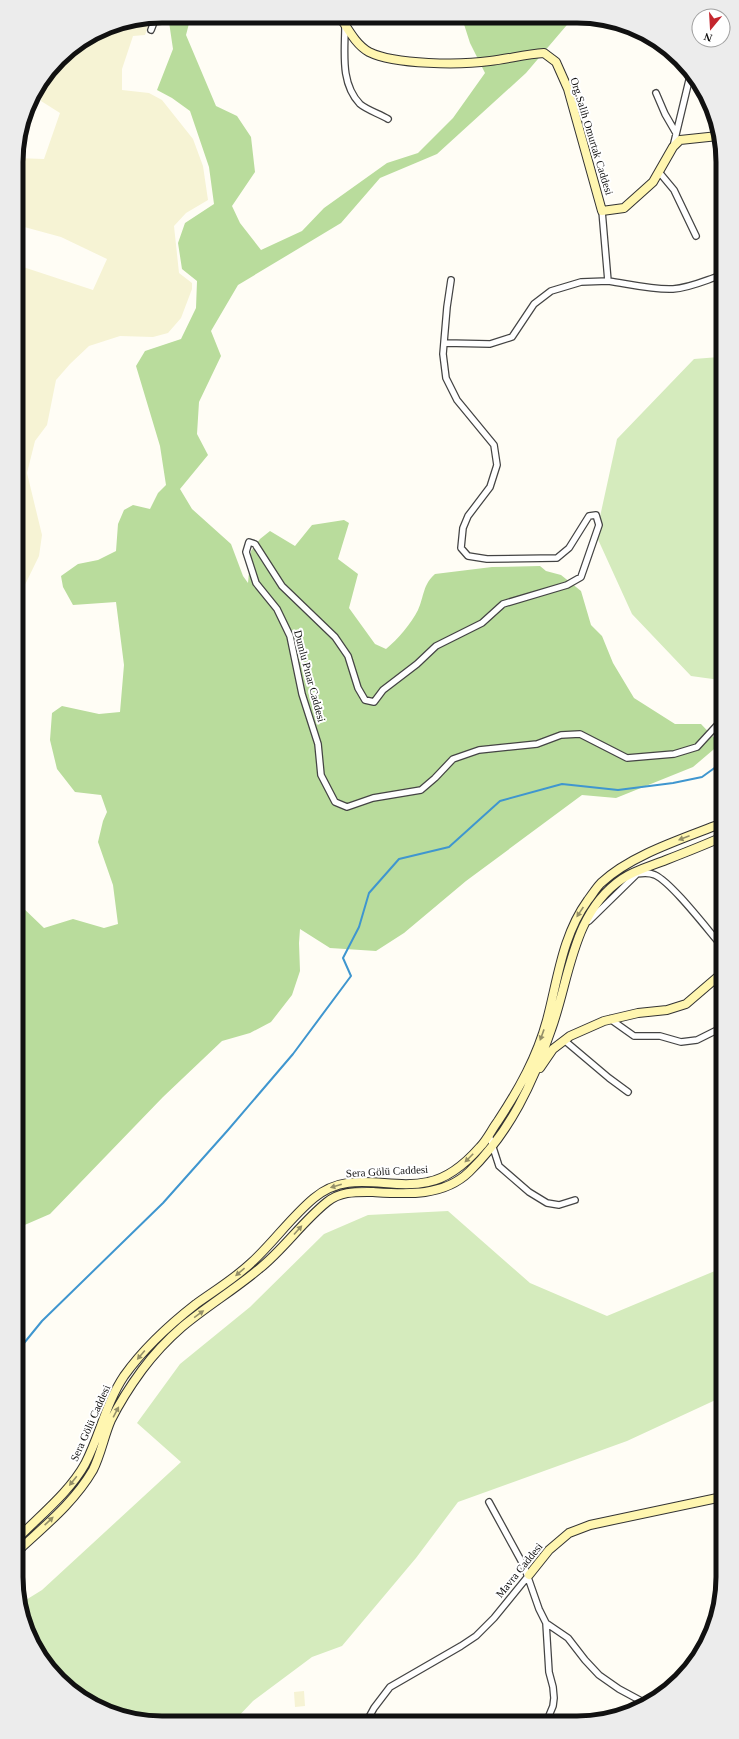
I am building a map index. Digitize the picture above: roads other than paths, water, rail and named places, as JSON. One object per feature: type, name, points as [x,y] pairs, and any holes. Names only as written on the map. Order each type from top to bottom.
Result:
[{"type":"main road","name":"Org.Salih Omurtak Caddesi","points":[[345,25],[352,36],[368,52],[393,60],[435,63],[489,61],[544,52],[556,62],[568,89],[602,211],[624,208],[653,182],[673,147]]},
{"type":"main road","points":[[673,147],[680,140],[713,136]]},
{"type":"main road","name":"Sera Gölü Caddesi","points":[[23,1533],[59,1497],[84,1466],[113,1395],[124,1376],[163,1330],[251,1263],[315,1197],[333,1185],[366,1181],[402,1184],[426,1183],[445,1176],[464,1163],[483,1144],[519,1089],[530,1065],[546,1023],[564,947],[577,916],[601,884],[629,863],[663,846],[716,826]]},
{"type":"main road","name":"Sera Gölü Caddesi","points":[[23,1546],[69,1503],[83,1486],[94,1466],[111,1421],[127,1392],[164,1344],[184,1326],[262,1267],[307,1220],[330,1199],[349,1192],[424,1193],[444,1189],[467,1175],[492,1146],[523,1099],[552,1029],[565,984],[571,954],[582,927],[602,896],[622,879],[641,869],[716,840]]},
{"type":"main road","points":[[519,1089],[532,1080],[553,1049],[570,1036],[610,1019],[638,1013],[668,1010],[686,1004],[716,978]]},
{"type":"main road","name":"Mavra Caddesi","points":[[529,1575],[549,1550],[569,1534],[590,1525],[716,1498]]},
{"type":"street","points":[[151,30],[154,23]]},
{"type":"street","points":[[345,25],[346,74],[351,91],[361,105],[388,119]]},
{"type":"street","points":[[673,147],[689,80]]},
{"type":"street","points":[[656,93],[665,114],[676,133]]},
{"type":"street","points":[[659,172],[674,190],[696,236]]},
{"type":"street","points":[[602,211],[608,281]]},
{"type":"street","points":[[445,343],[490,344],[512,337],[534,304],[551,291],[581,282],[608,281],[674,289],[716,277]]},
{"type":"street","name":"Dumlu Pınar Caddesi","points":[[451,280],[443,354],[446,378],[457,400],[494,444],[497,465],[490,487],[468,516],[463,528],[461,548],[468,556],[487,559],[557,558],[569,548],[589,516],[596,515],[599,525],[581,577],[567,585],[503,604],[482,623],[436,646],[417,664],[383,690],[374,702],[365,700],[358,688],[348,656],[335,637],[282,586],[255,544],[249,542],[246,552],[256,582],[277,610],[290,636],[302,694],[318,744],[321,775],[335,802],[347,807],[373,798],[421,790],[453,759],[479,750],[537,744],[561,735],[580,734],[627,758],[674,754],[697,747],[716,726]]},
{"type":"street","points":[[564,947],[582,927],[637,874],[645,872],[659,878],[678,896],[716,939]]},
{"type":"street","points":[[610,1019],[634,1036],[660,1036],[681,1042],[697,1040],[716,1030]]},
{"type":"street","points":[[564,1040],[608,1078],[628,1092]]},
{"type":"street","points":[[489,1135],[498,1166],[528,1192],[547,1204],[559,1205],[575,1200]]},
{"type":"street","points":[[489,1502],[529,1575],[539,1608],[546,1623],[549,1672],[554,1698],[553,1706],[549,1716]]},
{"type":"street","name":"Mavra Caddesi","points":[[370,1716],[390,1687],[462,1646],[476,1636],[494,1618],[529,1575]]},
{"type":"street","points":[[546,1623],[568,1638],[599,1676],[641,1701]]},
{"type":"waterway","points":[[23,1344],[42,1321],[163,1203],[293,1054],[351,976],[343,958],[359,927],[369,893],[399,859],[449,847],[500,801],[562,784],[618,790],[673,783],[702,777],[716,767]]}]
